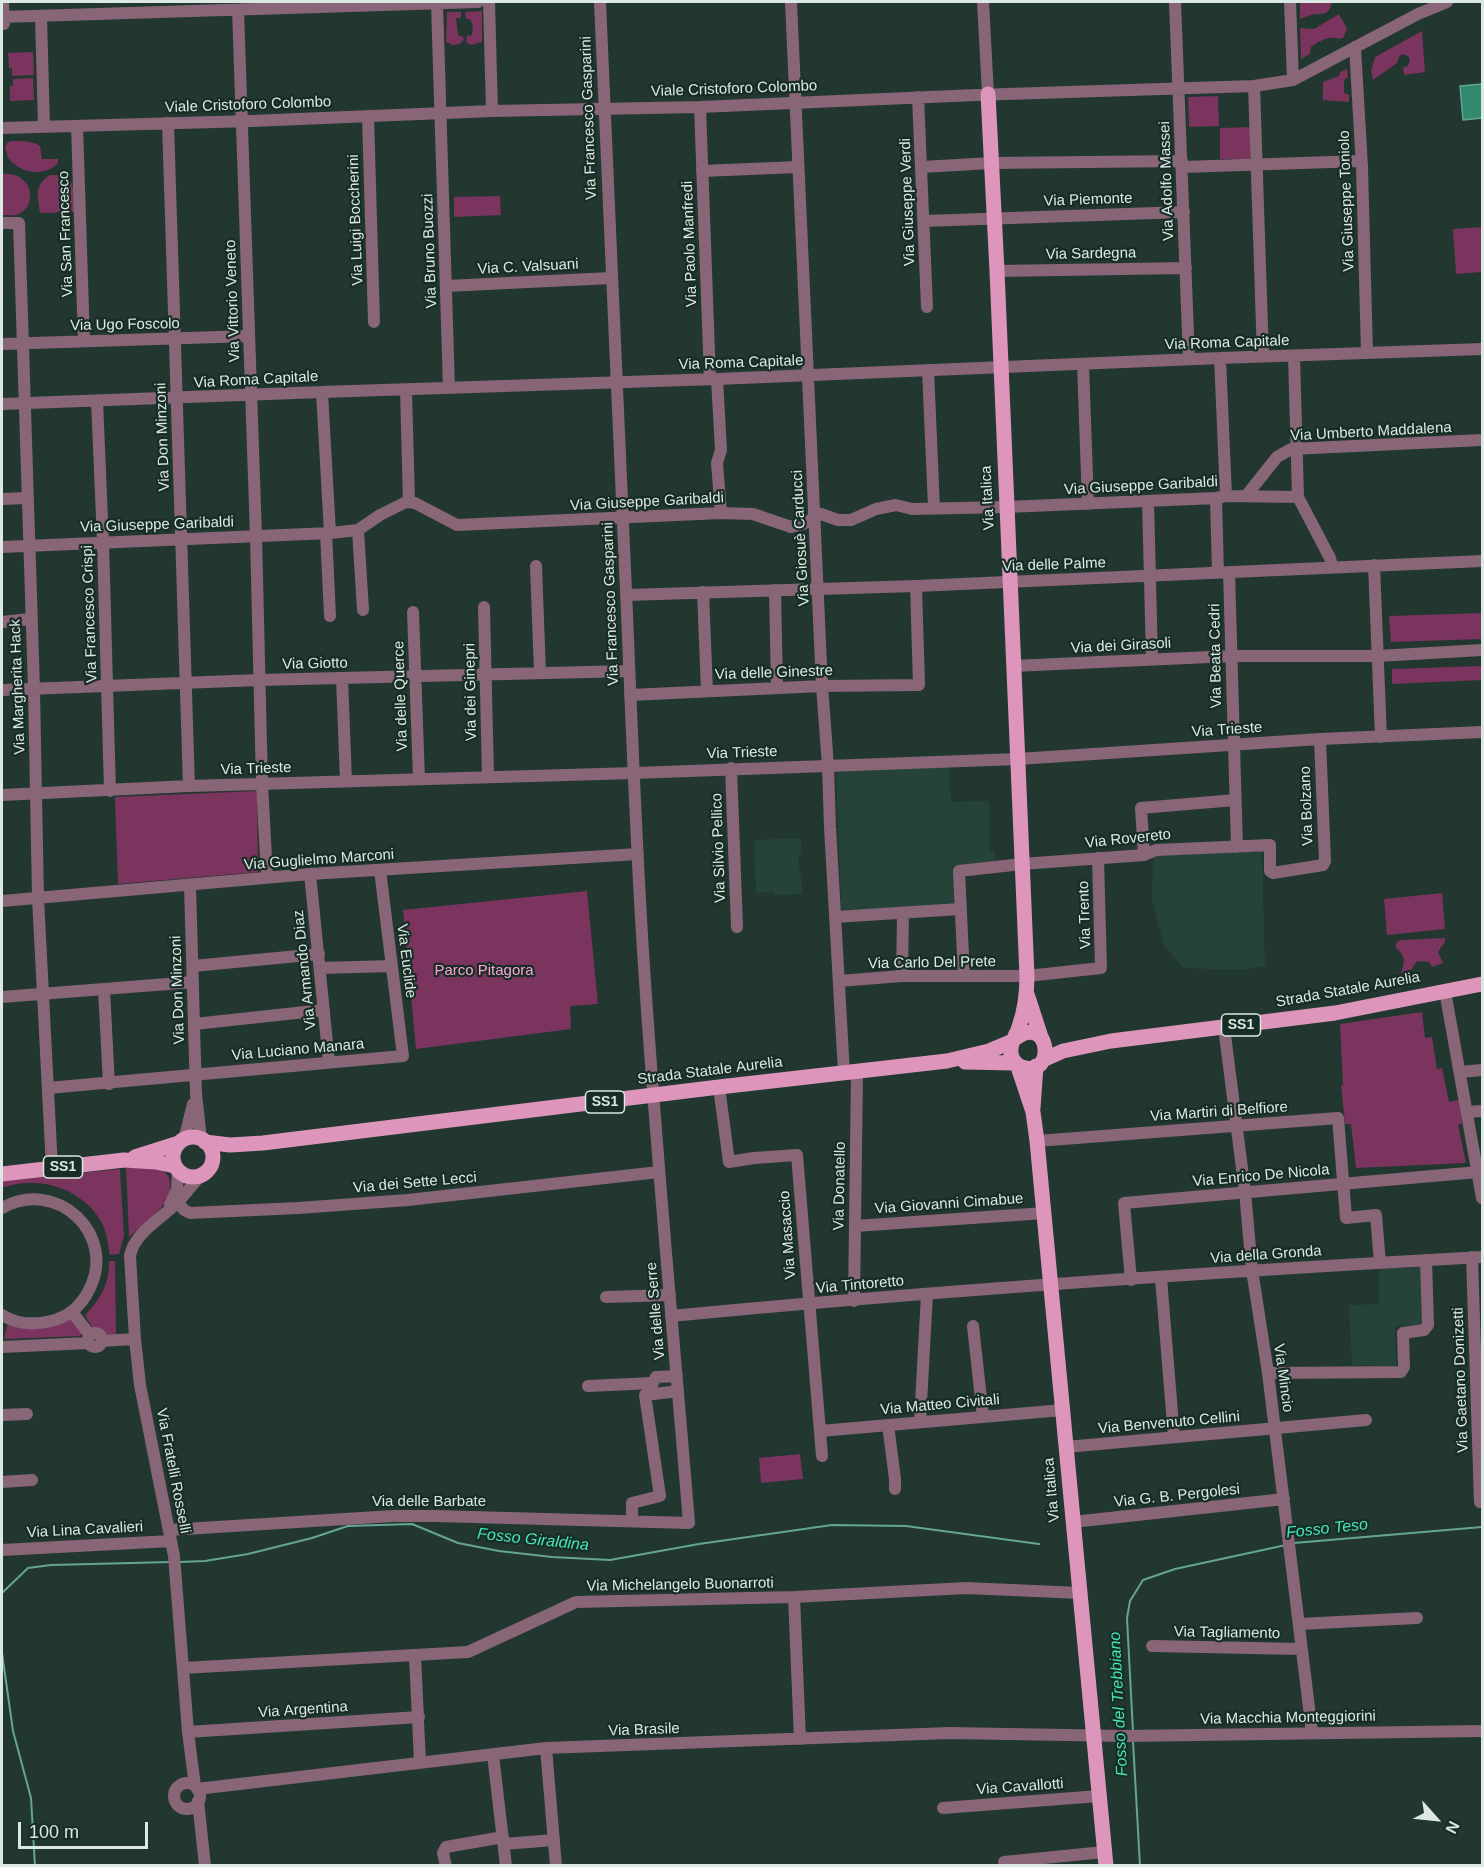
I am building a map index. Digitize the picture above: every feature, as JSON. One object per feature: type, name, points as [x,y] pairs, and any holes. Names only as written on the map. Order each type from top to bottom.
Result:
[{"type":"main road","name":"Via Italica","points":[[988,94],[1027,976],[1023,1017],[1015,1039]]},
{"type":"main road","name":"SS1","points":[[1370,1005],[1482,976]]},
{"type":"main road","name":"Strada Statale Aurelia","points":[[1040,1063],[1063,1051],[1111,1041],[1335,1012],[1482,984]]},
{"type":"main road","name":"Via Italica","points":[[1027,994],[1041,1038]]},
{"type":"main road","points":[[1025,1033],[1041,1038],[1046,1049],[1040,1063],[1026,1068],[1016,1063],[1011,1056],[1011,1048],[1015,1039],[1025,1033]]},
{"type":"main road","name":"Strada Statale Aurelia","points":[[1041,1038],[1111,1041]]},
{"type":"main road","name":"Strada Statale Aurelia","points":[[203,1141],[231,1145],[263,1143],[947,1061],[989,1051],[1015,1039]]},
{"type":"main road","name":"Strada Statale Aurelia","points":[[947,1061],[1016,1063]]},
{"type":"main road","name":"Via Italica","points":[[1016,1063],[1033,1112],[1037,1141],[1105,1859]]},
{"type":"main road","name":"Via Italica","points":[[1033,1112],[1040,1063]]},
{"type":"main road","name":"SS1","points":[[124,1160],[192,1138],[203,1141]]},
{"type":"main road","points":[[203,1141],[212,1152],[206,1170]]},
{"type":"main road","points":[[177,1168],[174,1154],[182,1142]]},
{"type":"main road","name":"Strada Statale Aurelia","points":[[206,1170],[231,1153],[263,1143]]},
{"type":"main road","name":"SS1","points":[[2,1174],[124,1160],[156,1162],[177,1168],[189,1176],[206,1170]]},
{"type":"street","points":[[3,2],[3,20],[41,16],[478,2]]},
{"type":"street","points":[[489,2],[492,111]]},
{"type":"street","name":"Via Francesco Gasparini","points":[[600,2],[630,695],[653,1096]]},
{"type":"street","name":"Via Giosuè Carducci","points":[[791,2],[822,686],[839,981],[850,1072]]},
{"type":"street","name":"Via Italica","points":[[983,2],[988,94]]},
{"type":"street","name":"Via Adolfo Massei","points":[[1175,2],[1189,359]]},
{"type":"street","points":[[1290,2],[1293,80]]},
{"type":"street","name":"Viale Cristoforo Colombo","points":[[2,128],[492,111],[700,107],[988,94],[1254,86],[1293,80],[1355,47],[1418,8],[1448,2]]},
{"type":"street","name":"Via Bruno Buozzi","points":[[437,3],[449,388]]},
{"type":"street","name":"Via Vittorio Veneto","points":[[238,10],[262,784],[267,878]]},
{"type":"street","points":[[41,16],[44,127]]},
{"type":"street","name":"Via Giuseppe Toniolo","points":[[1355,47],[1367,353]]},
{"type":"street","points":[[1254,86],[1263,356]]},
{"type":"street","name":"Via Giuseppe Verdi","points":[[918,97],[927,307]]},
{"type":"street","name":"Via Paolo Manfredi","points":[[700,107],[714,379],[721,450],[717,463],[721,513]]},
{"type":"street","name":"Via Luigi Boccherini","points":[[368,116],[374,322]]},
{"type":"street","name":"Via Don Minzoni","points":[[168,123],[189,786]]},
{"type":"street","name":"Via San Francesco","points":[[77,126],[84,341]]},
{"type":"street","points":[[922,167],[990,163],[1256,164],[1361,160]]},
{"type":"street","points":[[702,171],[798,167]]},
{"type":"street","name":"Via Piemonte","points":[[994,219],[1184,212]]},
{"type":"street","points":[[924,221],[994,219]]},
{"type":"street","name":"Via Margherita Hack","points":[[2,223],[19,223],[34,689],[38,898],[52,1168]]},
{"type":"street","name":"Via Sardegna","points":[[997,271],[1186,268]]},
{"type":"street","name":"Via C. Valsuani","points":[[446,286],[611,278]]},
{"type":"street","name":"Via Ugo Foscolo","points":[[2,344],[249,336]]},
{"type":"street","name":"Via Roma Capitale","points":[[2,404],[1482,349]]},
{"type":"street","points":[[1294,356],[1298,497],[1330,558],[1332,567]]},
{"type":"street","name":"Via Beata Cedri","points":[[1220,358],[1223,573],[1231,656],[1237,847]]},
{"type":"street","points":[[1083,364],[1088,504]]},
{"type":"street","points":[[928,370],[934,508]]},
{"type":"street","points":[[406,390],[409,502]]},
{"type":"street","points":[[322,392],[330,616]]},
{"type":"street","name":"Via Francesco Crispi","points":[[97,401],[110,791]]},
{"type":"street","name":"Via Umberto Maddalena","points":[[1246,496],[1277,457],[1286,451],[1482,440]]},
{"type":"street","name":"Via Giuseppe Garibaldi","points":[[2,547],[358,530],[403,502],[409,502],[457,525],[721,513],[753,514],[791,527],[803,524],[821,514],[837,520],[851,520],[896,505],[912,509],[1088,504],[1246,496],[1298,497]]},
{"type":"street","points":[[2,499],[27,498]]},
{"type":"street","points":[[1148,501],[1152,659]]},
{"type":"street","points":[[358,530],[363,610]]},
{"type":"street","name":"Via delle Palme","points":[[627,595],[916,586],[1482,561]]},
{"type":"street","points":[[1374,565],[1382,737]]},
{"type":"street","points":[[536,566],[540,673]]},
{"type":"street","name":"Via delle Ginestre","points":[[630,695],[822,686],[919,685],[916,586]]},
{"type":"street","points":[[775,590],[777,688]]},
{"type":"street","points":[[703,592],[706,691]]},
{"type":"street","name":"Via dei Ginepri","points":[[484,607],[488,776]]},
{"type":"street","name":"Via delle Querce","points":[[413,612],[419,779]]},
{"type":"street","points":[[2,622],[30,619]]},
{"type":"street","name":"Via dei Girasoli","points":[[1013,666],[1231,656],[1378,656],[1482,650]]},
{"type":"street","name":"Via Giotto","points":[[2,690],[185,682],[629,671]]},
{"type":"street","points":[[342,678],[346,781]]},
{"type":"street","name":"Via Trieste","points":[[2,795],[189,786],[1018,759],[1320,738],[1482,732]]},
{"type":"street","name":"Via Bolzano","points":[[1237,847],[1270,845],[1270,871],[1273,873],[1323,865],[1320,738]]},
{"type":"street","name":"Via Silvio Pellico","points":[[731,768],[737,927]]},
{"type":"street","points":[[1144,855],[1141,807],[1235,800]]},
{"type":"street","name":"Via Rovereto","points":[[960,909],[958,871],[1144,855],[1156,850],[1237,847]]},
{"type":"street","name":"Via Guglielmo Marconi","points":[[2,901],[310,874],[638,854]]},
{"type":"street","name":"Via Trento","points":[[1027,976],[1101,968],[1098,858]]},
{"type":"street","name":"Via Euclide","points":[[380,870],[403,1056]]},
{"type":"street","name":"Via Armando Diaz","points":[[310,874],[329,1062]]},
{"type":"street","name":"Via Don Minzoni","points":[[190,886],[196,1094],[203,1141]]},
{"type":"street","points":[[835,915],[903,914],[960,909],[964,976]]},
{"type":"street","points":[[902,976],[903,914]]},
{"type":"street","points":[[193,966],[319,954]]},
{"type":"street","points":[[320,968],[392,966]]},
{"type":"street","name":"Via Carlo Del Prete","points":[[839,981],[902,976],[1027,976]]},
{"type":"street","points":[[2,997],[193,982]]},
{"type":"street","points":[[104,990],[109,1084]]},
{"type":"street","points":[[1445,992],[1482,1198]]},
{"type":"street","points":[[194,1024],[324,1010]]},
{"type":"street","name":"Via Mincio","points":[[1224,1027],[1245,1192],[1252,1270],[1268,1373],[1312,1732]]},
{"type":"street","name":"Via Luciano Manara","points":[[48,1088],[403,1056]]},
{"type":"street","points":[[1460,1072],[1482,1070]]},
{"type":"street","name":"Via Donatello","points":[[850,1072],[855,1226],[854,1301]]},
{"type":"street","name":"Via Masaccio","points":[[719,1087],[729,1162],[797,1155],[822,1456]]},
{"type":"street","name":"Via Don Minzoni","points":[[182,1142],[196,1094]]},
{"type":"street","name":"Via delle Serre","points":[[653,1096],[689,1524]]},
{"type":"street","points":[[1467,1112],[1482,1111]]},
{"type":"street","name":"Via Martiri di Belfiore","points":[[1037,1141],[1338,1118],[1343,1184]]},
{"type":"street","name":"Via Fratelli Rosselli","points":[[162,1216],[175,1195],[177,1168]]},
{"type":"street","name":"Via Fratelli Rosselli","points":[[197,1792],[189,1739],[176,1572],[144,1405],[135,1339],[130,1253],[139,1238],[178,1202],[206,1170]]},
{"type":"street","name":"Via dei Sette Lecci","points":[[178,1202],[185,1211],[195,1213],[298,1208],[454,1195],[659,1172]]},
{"type":"street","name":"Via Enrico De Nicola","points":[[1131,1280],[1124,1203],[1343,1184],[1480,1180]]},
{"type":"street","points":[[1343,1184],[1346,1218],[1376,1215],[1380,1263]]},
{"type":"street","points":[[2,1208],[21,1200],[46,1200],[68,1209],[85,1225],[92,1239],[96,1274],[88,1294],[72,1312],[56,1320],[25,1323],[3,1319]]},
{"type":"street","name":"Via Giovanni Cimabue","points":[[855,1226],[1045,1213]]},
{"type":"street","name":"Via della Gronda","points":[[1052,1284],[1477,1257]]},
{"type":"street","name":"Via Gaetano Donizetti","points":[[1477,1257],[1480,1502]]},
{"type":"street","points":[[1268,1373],[1401,1372],[1404,1367],[1403,1333],[1424,1330],[1428,1325],[1426,1260]]},
{"type":"street","points":[[1161,1278],[1174,1437]]},
{"type":"street","name":"Via Tintoretto","points":[[672,1316],[1052,1284]]},
{"type":"street","points":[[920,1422],[927,1294]]},
{"type":"street","points":[[606,1297],[670,1295]]},
{"type":"street","points":[[72,1312],[93,1339]]},
{"type":"street","points":[[973,1326],[982,1417]]},
{"type":"street","points":[[2,1347],[93,1339],[135,1339]]},
{"type":"street","points":[[588,1386],[653,1383],[656,1377],[677,1376]]},
{"type":"street","points":[[632,1521],[632,1503],[660,1496],[645,1395],[678,1391]]},
{"type":"street","name":"Via Matteo Civitali","points":[[820,1431],[1063,1410]]},
{"type":"street","points":[[2,1415],[27,1414]]},
{"type":"street","name":"Via Benvenuto Cellini","points":[[1066,1447],[1366,1420]]},
{"type":"street","points":[[888,1425],[895,1489]]},
{"type":"street","points":[[2,1482],[32,1480]]},
{"type":"street","name":"Via G. B. Pergolesi","points":[[1072,1522],[1284,1499]]},
{"type":"street","name":"Via delle Barbate","points":[[170,1535],[393,1516],[689,1524]]},
{"type":"street","name":"Via Lina Cavalieri","points":[[2,1550],[170,1535]]},
{"type":"street","name":"Via Michelangelo Buonarroti","points":[[183,1668],[468,1652],[576,1602],[794,1597],[966,1588],[1080,1593]]},
{"type":"street","points":[[794,1597],[800,1739]]},
{"type":"street","points":[[1299,1624],[1417,1618]]},
{"type":"street","name":"Via Tagliamento","points":[[1152,1646],[1301,1649]]},
{"type":"street","points":[[415,1656],[420,1762]]},
{"type":"street","name":"Via Argentina","points":[[189,1739],[419,1717]]},
{"type":"street","name":"Via Macchia Monteggiorini","points":[[1094,1735],[1482,1731]]},
{"type":"street","name":"Via Brasile","points":[[197,1792],[420,1762],[546,1748],[949,1733],[1094,1735]]},
{"type":"street","points":[[189,1739],[186,1765],[174,1794],[175,1802],[181,1808],[193,1807],[197,1792]]},
{"type":"street","points":[[546,1748],[556,1866]]},
{"type":"street","points":[[493,1755],[506,1866]]},
{"type":"street","points":[[178,1786],[188,1783],[197,1792],[204,1860]]},
{"type":"street","name":"Via Cavallotti","points":[[943,1808],[1099,1796]]},
{"type":"street","points":[[186,1809],[204,1860]]},
{"type":"street","points":[[446,1866],[443,1853],[446,1847],[503,1841],[554,1840]]},
{"type":"street","points":[[1004,1862],[1105,1859]]},
{"type":"shaded area","points":[[1482,84],[1482,118],[1463,120],[1460,86]]},
{"type":"shaded area","points":[[949,766],[951,802],[989,801],[990,851],[995,851],[995,864],[953,866],[955,905],[841,910],[836,770]]},
{"type":"shaded area","points":[[801,838],[802,855],[798,856],[803,894],[756,893],[754,840]]},
{"type":"shaded area","points":[[1262,851],[1265,966],[1243,970],[1184,968],[1164,946],[1152,900],[1153,855]]},
{"type":"shaded area","points":[[1425,1266],[1423,1322],[1417,1325],[1395,1326],[1396,1366],[1352,1365],[1349,1305],[1379,1304],[1379,1268]]},
{"type":"green space","points":[[1300,2],[1332,2],[1330,9],[1326,12],[1300,19]]},
{"type":"green space","points":[[482,11],[482,42],[471,45],[466,42],[467,35],[471,36],[473,30],[470,19],[466,19],[465,12]]},
{"type":"green space","points":[[447,12],[461,12],[461,18],[456,18],[458,35],[464,39],[460,44],[453,45],[446,42]]},
{"type":"green space","points":[[1339,14],[1347,29],[1343,38],[1322,40],[1311,47],[1310,54],[1301,59],[1300,28],[1314,29]]},
{"type":"green space","points":[[1422,31],[1425,72],[1404,75],[1403,67],[1408,66],[1410,60],[1408,56],[1402,54],[1397,63],[1373,80],[1371,71],[1375,57]]},
{"type":"green space","points":[[33,52],[34,75],[12,76],[8,53]]},
{"type":"green space","points":[[1347,69],[1348,77],[1344,80],[1344,93],[1349,95],[1349,102],[1323,100],[1323,82],[1339,76],[1340,72]]},
{"type":"green space","points":[[33,78],[34,100],[10,101],[10,86],[13,86],[13,79]]},
{"type":"green space","points":[[1218,96],[1219,126],[1189,127],[1188,97]]},
{"type":"green space","points":[[1250,127],[1250,159],[1220,159],[1220,128]]},
{"type":"green space","points":[[10,141],[37,144],[40,146],[42,159],[58,159],[58,163],[46,171],[25,170],[8,158],[5,147]]},
{"type":"green space","points":[[2,174],[12,174],[21,178],[30,190],[28,205],[24,211],[16,215],[2,215]]},
{"type":"green space","points":[[50,175],[63,175],[71,182],[75,212],[40,213],[39,187]]},
{"type":"green space","points":[[500,196],[501,215],[454,217],[454,197]]},
{"type":"green space","points":[[1482,227],[1482,272],[1456,274],[1453,229]]},
{"type":"green space","points":[[1482,613],[1482,639],[1391,642],[1389,616]]},
{"type":"green space","points":[[1482,666],[1482,680],[1392,684],[1392,669]]},
{"type":"green space","points":[[257,791],[258,872],[118,884],[115,797]]},
{"type":"green space","name":"Parco Pitagora","points":[[587,891],[598,1004],[570,1006],[571,1029],[416,1049],[403,910]]},
{"type":"green space","points":[[1442,893],[1445,929],[1387,935],[1384,899]]},
{"type":"green space","points":[[1445,938],[1438,952],[1443,963],[1432,967],[1429,962],[1417,961],[1411,970],[1401,973],[1404,959],[1396,948],[1396,943],[1401,940]]},
{"type":"green space","points":[[1422,1012],[1425,1038],[1432,1037],[1437,1069],[1442,1068],[1449,1102],[1459,1100],[1462,1124],[1458,1125],[1466,1163],[1356,1168],[1351,1124],[1345,1124],[1341,1086],[1343,1085],[1340,1024]]},
{"type":"green space","points":[[126,1168],[159,1169],[165,1172],[170,1181],[167,1198],[161,1208],[129,1237]]},
{"type":"green space","points":[[120,1169],[124,1236],[119,1254],[110,1255],[102,1223],[94,1211],[72,1193],[58,1187],[30,1183],[2,1188],[2,1181]]},
{"type":"green space","points":[[109,1261],[115,1261],[116,1334],[106,1335],[103,1331],[92,1327],[85,1315],[103,1291],[108,1277]]},
{"type":"green space","points":[[70,1318],[82,1334],[80,1336],[4,1338],[8,1323]]},
{"type":"green space","points":[[800,1454],[803,1479],[761,1483],[759,1458]]},
{"type":"waterway","name":"Fosso Giraldina","points":[[180,1562],[205,1561],[248,1554],[312,1538],[348,1526],[412,1524],[458,1543],[499,1551],[610,1560],[699,1544],[832,1525],[906,1526],[1039,1544]]},
{"type":"waterway","name":"Fosso Teso","points":[[1294,1543],[1482,1527]]},
{"type":"waterway","name":"Fosso del Trebbiano","points":[[1133,1732],[1127,1618],[1130,1601],[1143,1580],[1175,1569],[1286,1545]]},
{"type":"waterway","name":"Fosso Giraldina","points":[[2,1593],[28,1568],[51,1565],[171,1562]]},
{"type":"waterway","name":"Fosso Giraldina","points":[[2,1652],[2,1660]]},
{"type":"waterway","points":[[3,1660],[13,1731],[31,1798],[35,1866]]},
{"type":"waterway","name":"Fosso del Trebbiano","points":[[1133,1741],[1140,1866]]}]
